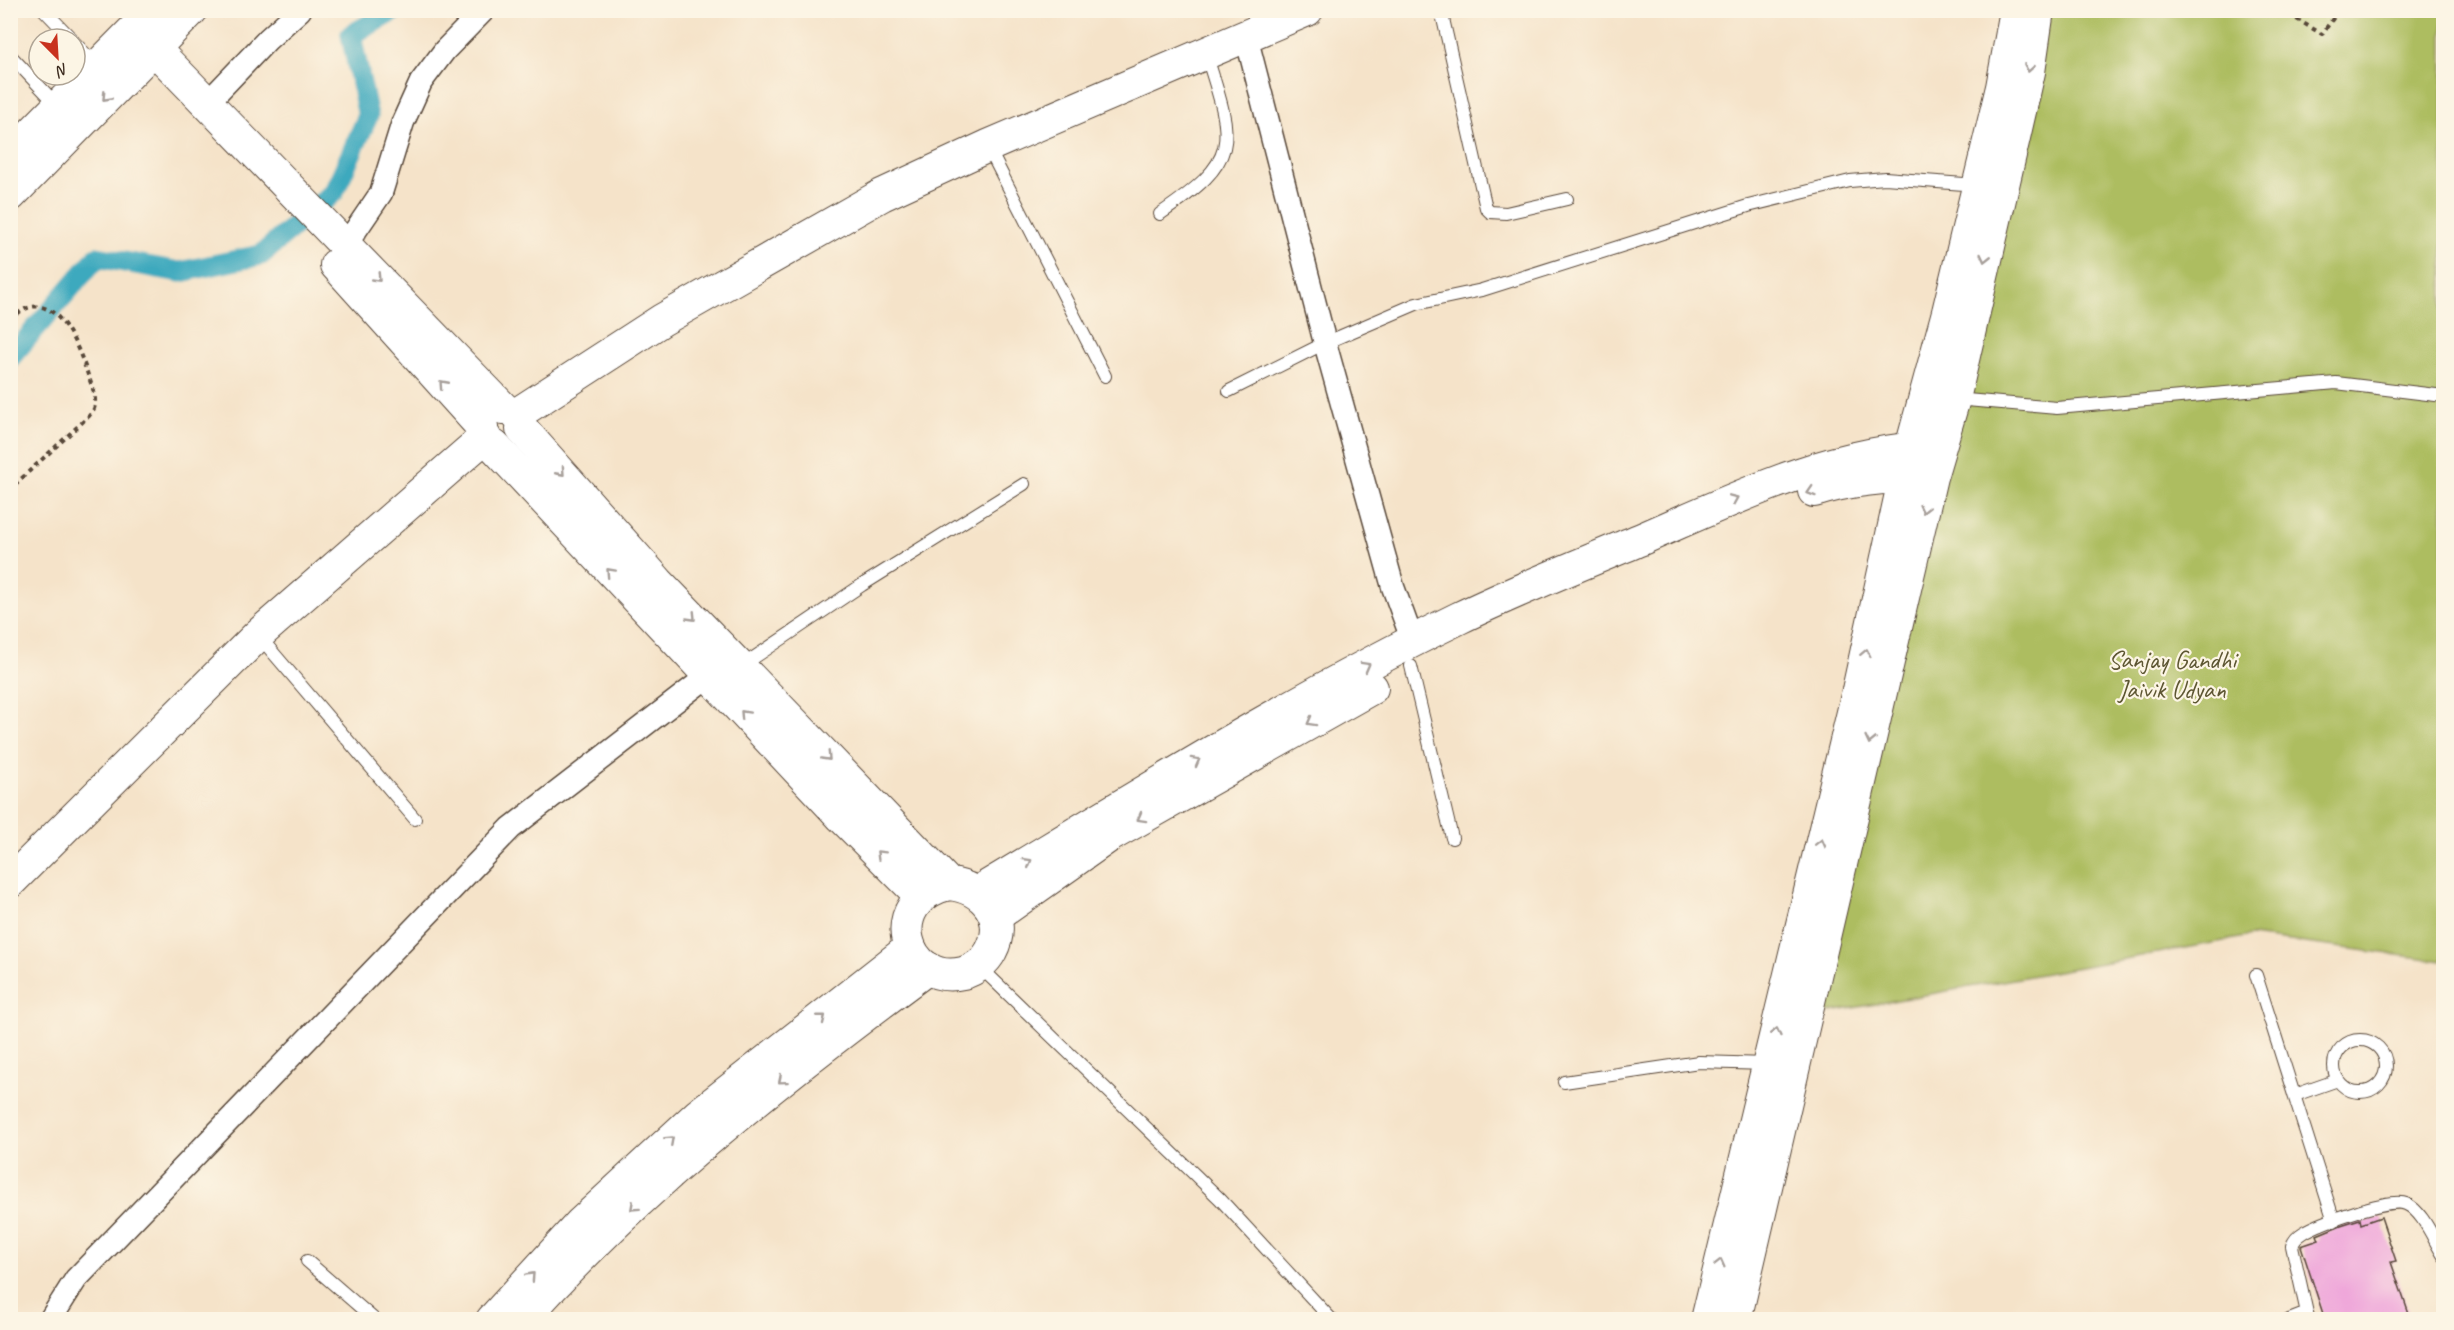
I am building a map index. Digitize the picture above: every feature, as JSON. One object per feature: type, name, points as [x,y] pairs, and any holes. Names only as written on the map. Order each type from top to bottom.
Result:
[{"type":"main road","points":[[10,156],[98,67],[191,10]]},
{"type":"main road","points":[[10,195],[141,39]]},
{"type":"street","points":[[208,102],[268,39],[300,10]]},
{"type":"street","points":[[334,244],[381,193],[394,159],[403,122],[421,82],[445,50],[484,10]]},
{"type":"street","points":[[10,882],[258,635],[501,427],[662,320],[882,195],[988,146],[1307,10]]},
{"type":"street","points":[[1939,396],[1948,312],[2002,87],[2016,10]]},
{"type":"street","points":[[1707,1320],[1855,704],[2029,72],[2038,10]]},
{"type":"street","points":[[1246,36],[1325,343],[1412,654]]},
{"type":"street","points":[[141,39],[208,102],[290,202]]},
{"type":"street","points":[[141,39],[290,202],[334,244],[501,427],[708,676],[842,817],[961,897]]},
{"type":"street","points":[[501,427],[658,582],[961,897],[995,944],[989,956],[979,966],[954,975],[919,958],[906,934],[907,920],[912,907],[961,897],[1108,837],[1412,654],[1790,498],[1921,462]]},
{"type":"street","points":[[1736,1320],[1921,462]]},
{"type":"street","points":[[51,1320],[76,1279],[511,828],[708,676]]},
{"type":"street","points":[[492,1320],[580,1224],[699,1114],[919,958]]},
{"type":"street","points":[[522,1320],[603,1236],[684,1162],[826,1044],[919,958]]},
{"type":"lane","points":[[44,10],[60,27]]},
{"type":"lane","points":[[1441,10],[1486,208],[1490,212],[1506,213],[1567,199]]},
{"type":"lane","points":[[1160,214],[1199,186],[1213,172],[1222,155],[1226,138],[1224,117],[1206,53]]},
{"type":"lane","points":[[10,55],[58,107]]},
{"type":"lane","points":[[87,56],[98,67]]},
{"type":"lane","points":[[988,146],[1105,376]]},
{"type":"lane","points":[[1229,391],[1325,343],[1416,304],[1482,290],[1748,206],[1850,181],[1885,178],[1977,185]]},
{"type":"lane","points":[[1939,396],[2057,408],[2336,383],[2444,396]]},
{"type":"lane","points":[[740,667],[862,585],[1024,484]]},
{"type":"lane","points":[[258,635],[415,819]]},
{"type":"lane","points":[[1412,654],[1452,838]]},
{"type":"lane","points":[[979,966],[1220,1199],[1332,1320]]},
{"type":"lane","points":[[2256,975],[2334,1221]]},
{"type":"lane","points":[[2364,1040],[2379,1048],[2384,1055],[2385,1072],[2382,1080],[2368,1090],[2351,1090],[2338,1080],[2333,1064],[2336,1055],[2347,1043],[2364,1040]]},
{"type":"lane","points":[[1564,1082],[1699,1062],[1768,1064]]},
{"type":"lane","points":[[2295,1095],[2338,1080]]},
{"type":"lane","points":[[2289,1320],[2308,1317],[2291,1255],[2292,1246],[2303,1233],[2386,1203],[2408,1204],[2416,1211],[2444,1256]]},
{"type":"lane","points":[[307,1262],[375,1320]]},
{"type":"path","points":[[2281,10],[2322,34],[2339,10]]},
{"type":"path","points":[[10,320],[24,309],[39,307],[51,312],[67,326],[76,340],[95,401],[89,416],[10,489]]},
{"type":"green space","name":"Sanjay Gandhi Jaivik Udyan","points":[[2035,11],[2443,11],[2443,961],[2251,936],[1814,1015]]},
{"type":"building","points":[[2381,1217],[2396,1261],[2391,1262],[2411,1320],[2325,1320],[2301,1246],[2319,1240],[2317,1235],[2341,1225],[2360,1219],[2361,1224]]},
{"type":"waterway","points":[[10,358],[97,257],[180,272],[261,255],[334,192],[368,116],[351,35],[395,10]]}]
